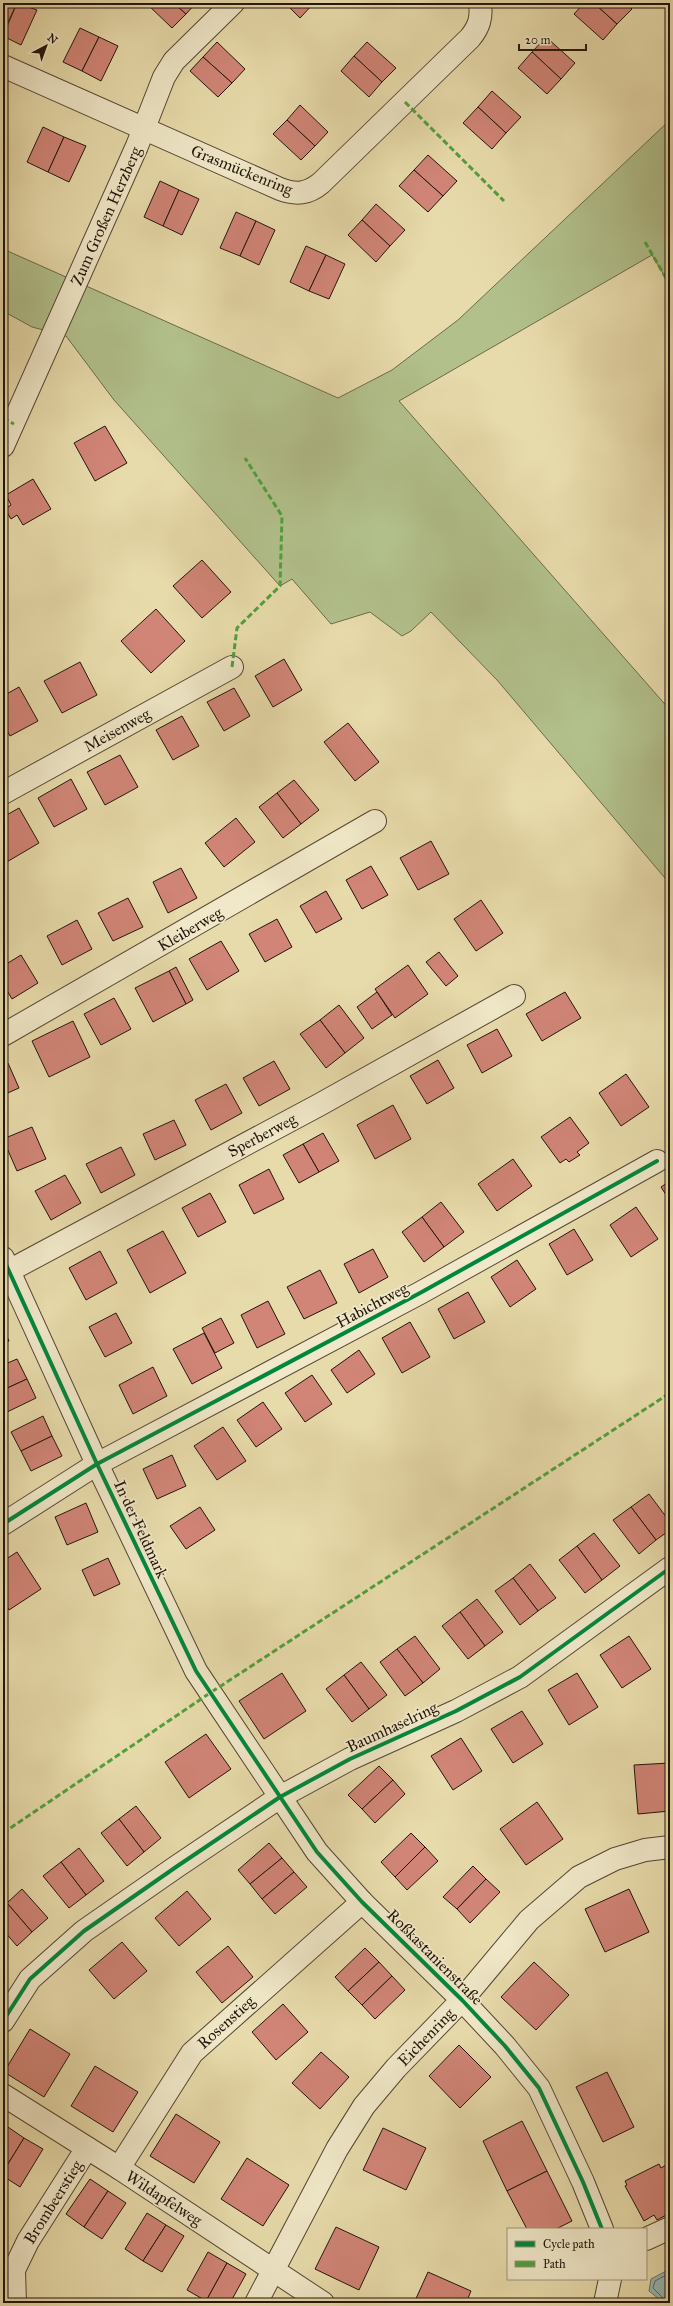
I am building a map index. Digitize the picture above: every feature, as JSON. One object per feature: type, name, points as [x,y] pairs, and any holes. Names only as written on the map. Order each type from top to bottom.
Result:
[{"type":"street","name":"Zum Großen Herzberg","points":[[3,446],[8,421],[144,129],[164,77],[174,61],[233,3]]},
{"type":"street","name":"Grasmückenring","points":[[3,66],[280,189],[292,193],[303,193],[313,190],[470,38],[478,28],[482,15],[480,3]]},
{"type":"street","name":"Meisenweg","points":[[3,793],[232,667]]},
{"type":"street","name":"Kleiberweg","points":[[3,1035],[375,822]]},
{"type":"street","name":"Sperberweg","points":[[5,1268],[319,1105],[514,996]]},
{"type":"street","name":"Habichtweg","points":[[3,1524],[97,1464],[420,1293],[657,1161]]},
{"type":"street","name":"In der Feldmark","points":[[5,1268],[196,1671],[280,1797]]},
{"type":"street","name":"Baumhaselring","points":[[3,2021],[30,1979],[84,1931],[280,1797],[350,1759],[456,1711],[520,1677],[670,1568]]},
{"type":"street","name":"Roßkastanienstraße","points":[[280,1797],[317,1852],[362,1902],[462,2000],[505,2046],[539,2088],[583,2182],[602,2228]]},
{"type":"street","name":"Eichenring","points":[[256,2303],[337,2149],[364,2106],[396,2068],[462,2000],[529,1920],[579,1877],[615,1859],[645,1850],[670,1846]]},
{"type":"street","name":"Rosenstieg","points":[[118,2168],[192,2053],[362,1902]]},
{"type":"street","name":"Wildapfelweg","points":[[3,2095],[118,2168],[323,2303]]},
{"type":"street","name":"Brombeerstieg","points":[[15,2303],[14,2270],[28,2240],[87,2148]]},
{"type":"street","points":[[647,2239],[670,2228]]},
{"type":"street","points":[[605,2303],[610,2280]]},
{"type":"green space","points":[[670,120],[670,285],[652,255],[399,401],[670,710],[670,884],[497,680],[431,612],[411,631],[402,636],[370,612],[331,624],[292,579],[280,586],[114,400],[66,336],[32,327],[3,311],[3,249],[338,398],[392,370],[458,320]]},
{"type":"water","points":[[670,2269],[670,2303],[664,2303],[649,2291],[651,2279]]},
{"type":"building","points":[[3,3],[17,3],[3,33]]},
{"type":"building","points":[[17,3],[37,10],[21,45],[3,36]]},
{"type":"building","points":[[146,3],[174,3],[186,14],[172,28]]},
{"type":"building","points":[[174,3],[196,3],[186,14]]},
{"type":"building","points":[[285,3],[314,3],[300,18]]},
{"type":"building","points":[[584,3],[594,3],[617,24],[603,40],[574,14]]},
{"type":"building","points":[[594,3],[625,3],[632,9],[617,24]]},
{"type":"building","points":[[80,28],[99,37],[82,71],[63,62]]},
{"type":"building","points":[[99,37],[118,46],[101,81],[82,71]]},
{"type":"building","points":[[546,37],[575,63],[561,79],[532,52]]},
{"type":"building","points":[[217,42],[245,69],[232,83],[203,57]]},
{"type":"building","points":[[367,42],[396,68],[382,82],[354,56]]},
{"type":"building","points":[[532,52],[561,79],[547,94],[518,68]]},
{"type":"building","points":[[354,56],[382,82],[369,97],[341,71]]},
{"type":"building","points":[[203,57],[232,83],[218,97],[190,71]]},
{"type":"building","points":[[492,91],[521,117],[506,133],[478,107]]},
{"type":"building","points":[[300,105],[328,132],[315,146],[287,120]]},
{"type":"building","points":[[478,107],[506,133],[492,149],[463,123]]},
{"type":"building","points":[[287,120],[315,146],[301,160],[273,134]]},
{"type":"building","points":[[43,127],[64,137],[48,172],[27,162]]},
{"type":"building","points":[[64,137],[86,146],[69,182],[48,172]]},
{"type":"building","points":[[428,155],[457,181],[443,196],[414,170]]},
{"type":"building","points":[[414,170],[443,196],[428,212],[399,186]]},
{"type":"building","points":[[160,181],[179,190],[163,226],[144,217]]},
{"type":"building","points":[[179,190],[199,199],[182,235],[163,226]]},
{"type":"building","points":[[376,204],[405,230],[390,246],[362,220]]},
{"type":"building","points":[[236,212],[256,221],[240,256],[220,248]]},
{"type":"building","points":[[362,220],[390,246],[376,262],[348,235]]},
{"type":"building","points":[[256,221],[275,230],[259,265],[240,256]]},
{"type":"building","points":[[306,246],[326,255],[309,291],[290,282]]},
{"type":"building","points":[[326,255],[345,264],[329,299],[309,291]]},
{"type":"building","points":[[3,347],[8,349],[3,359]]},
{"type":"building","points":[[105,426],[127,463],[95,481],[74,443]]},
{"type":"building","points":[[33,479],[51,509],[23,525],[17,515],[11,519],[5,509],[11,505],[6,495]]},
{"type":"building","points":[[202,560],[231,592],[202,618],[173,586]]},
{"type":"building","points":[[156,609],[185,641],[151,673],[121,641]]},
{"type":"building","points":[[284,659],[302,690],[273,707],[255,676]]},
{"type":"building","points":[[80,662],[97,695],[62,713],[44,681]]},
{"type":"building","points":[[19,687],[38,721],[10,736],[3,723],[3,696]]},
{"type":"building","points":[[234,688],[250,716],[224,731],[207,702]]},
{"type":"building","points":[[182,716],[199,746],[173,760],[156,730]]},
{"type":"building","points":[[348,723],[379,762],[355,781],[324,742]]},
{"type":"building","points":[[120,755],[138,787],[105,805],[87,772]]},
{"type":"building","points":[[71,779],[87,809],[54,827],[38,798]]},
{"type":"building","points":[[294,780],[319,810],[301,824],[277,793]]},
{"type":"building","points":[[277,793],[301,824],[283,838],[259,807]]},
{"type":"building","points":[[19,808],[39,843],[5,863],[3,817]]},
{"type":"building","points":[[236,818],[255,842],[224,867],[205,843]]},
{"type":"building","points":[[431,841],[449,874],[418,890],[400,858]]},
{"type":"building","points":[[371,866],[388,895],[362,909],[346,880]]},
{"type":"building","points":[[181,868],[197,898],[168,913],[153,882]]},
{"type":"building","points":[[326,891],[342,919],[316,933],[300,906]]},
{"type":"building","points":[[128,898],[143,927],[113,941],[98,913]]},
{"type":"building","points":[[481,900],[503,933],[476,951],[454,919]]},
{"type":"building","points":[[277,919],[292,947],[265,962],[249,934]]},
{"type":"building","points":[[77,920],[92,949],[62,965],[47,936]]},
{"type":"building","points":[[221,941],[239,971],[207,990],[189,959]]},
{"type":"building","points":[[439,952],[458,976],[446,986],[426,962]]},
{"type":"building","points":[[21,955],[38,983],[12,999],[3,984],[3,966]]},
{"type":"building","points":[[408,965],[428,994],[395,1018],[375,989]]},
{"type":"building","points":[[176,967],[193,1000],[186,1004],[169,971]]},
{"type":"building","points":[[169,971],[186,1004],[153,1022],[135,988]]},
{"type":"building","points":[[377,992],[392,1015],[372,1029],[357,1007]]},
{"type":"building","points":[[565,992],[581,1018],[542,1041],[526,1014]]},
{"type":"building","points":[[114,998],[131,1029],[101,1045],[84,1014]]},
{"type":"building","points":[[339,1005],[364,1038],[345,1053],[320,1020]]},
{"type":"building","points":[[320,1020],[345,1053],[326,1068],[300,1034]]},
{"type":"building","points":[[73,1021],[90,1057],[49,1077],[32,1041]]},
{"type":"building","points":[[497,1029],[512,1056],[482,1073],[467,1045]]},
{"type":"building","points":[[438,1060],[454,1088],[427,1104],[410,1076]]},
{"type":"building","points":[[274,1061],[290,1089],[259,1106],[243,1078]]},
{"type":"building","points":[[8,1063],[19,1088],[3,1095],[3,1065]]},
{"type":"building","points":[[626,1074],[649,1107],[621,1126],[599,1093]]},
{"type":"building","points":[[226,1084],[242,1113],[211,1130],[195,1100]]},
{"type":"building","points":[[393,1105],[411,1139],[375,1159],[357,1125]]},
{"type":"building","points":[[570,1117],[589,1143],[577,1152],[580,1155],[569,1162],[566,1159],[560,1163],[541,1137]]},
{"type":"building","points":[[174,1120],[186,1145],[155,1160],[143,1134]]},
{"type":"building","points":[[32,1127],[46,1159],[17,1171],[3,1139]]},
{"type":"building","points":[[323,1133],[339,1161],[319,1172],[303,1144]]},
{"type":"building","points":[[303,1144],[319,1172],[299,1183],[283,1155]]},
{"type":"building","points":[[121,1147],[135,1175],[101,1193],[86,1164]]},
{"type":"building","points":[[513,1159],[532,1186],[497,1211],[478,1184]]},
{"type":"building","points":[[269,1169],[284,1199],[254,1214],[239,1185]]},
{"type":"building","points":[[65,1175],[81,1203],[51,1220],[35,1191]]},
{"type":"building","points":[[670,1181],[670,1201],[661,1187]]},
{"type":"building","points":[[210,1193],[226,1222],[198,1237],[182,1208]]},
{"type":"building","points":[[441,1202],[464,1232],[444,1247],[422,1217]]},
{"type":"building","points":[[636,1207],[658,1239],[631,1257],[610,1225]]},
{"type":"building","points":[[422,1217],[444,1247],[424,1262],[402,1232]]},
{"type":"building","points":[[574,1229],[593,1260],[567,1275],[549,1244]]},
{"type":"building","points":[[163,1231],[186,1273],[150,1293],[127,1250]]},
{"type":"building","points":[[373,1249],[388,1277],[359,1293],[344,1264]]},
{"type":"building","points":[[100,1251],[117,1283],[86,1300],[69,1268]]},
{"type":"building","points":[[517,1260],[536,1289],[510,1307],[491,1277]]},
{"type":"building","points":[[320,1270],[337,1303],[304,1319],[287,1287]]},
{"type":"building","points":[[468,1292],[485,1322],[454,1339],[438,1309]]},
{"type":"building","points":[[268,1301],[285,1334],[257,1348],[241,1315]]},
{"type":"building","points":[[116,1313],[132,1343],[105,1357],[89,1327]]},
{"type":"building","points":[[221,1318],[234,1343],[215,1353],[202,1328]]},
{"type":"building","points":[[410,1322],[430,1357],[402,1373],[382,1338]]},
{"type":"building","points":[[3,1328],[9,1341],[3,1344]]},
{"type":"building","points":[[204,1333],[222,1368],[192,1384],[173,1349]]},
{"type":"building","points":[[359,1350],[375,1374],[347,1393],[331,1370]]},
{"type":"building","points":[[17,1359],[27,1379],[3,1390],[3,1365]]},
{"type":"building","points":[[153,1367],[167,1396],[133,1414],[119,1385]]},
{"type":"building","points":[[312,1375],[332,1404],[305,1422],[285,1393]]},
{"type":"building","points":[[27,1379],[36,1398],[5,1413],[3,1409],[3,1390]]},
{"type":"building","points":[[263,1402],[282,1429],[256,1447],[237,1420]]},
{"type":"building","points":[[43,1416],[52,1436],[21,1451],[11,1432]]},
{"type":"building","points":[[223,1427],[246,1461],[217,1480],[194,1446]]},
{"type":"building","points":[[52,1436],[62,1456],[31,1471],[21,1451]]},
{"type":"building","points":[[172,1455],[186,1486],[157,1499],[143,1469]]},
{"type":"building","points":[[649,1494],[670,1522],[670,1530],[656,1540],[631,1507]]},
{"type":"building","points":[[86,1503],[98,1532],[67,1545],[55,1517]]},
{"type":"building","points":[[200,1507],[215,1530],[186,1549],[170,1526]]},
{"type":"building","points":[[631,1507],[656,1540],[639,1554],[613,1520]]},
{"type":"building","points":[[594,1533],[620,1566],[602,1580],[577,1546]]},
{"type":"building","points":[[577,1546],[602,1580],[585,1593],[559,1560]]},
{"type":"building","points":[[17,1552],[41,1589],[9,1610],[3,1600],[3,1561]]},
{"type":"building","points":[[108,1558],[120,1584],[94,1596],[82,1570]]},
{"type":"building","points":[[530,1564],[556,1598],[538,1611],[513,1578]]},
{"type":"building","points":[[513,1578],[538,1611],[520,1625],[495,1591]]},
{"type":"building","points":[[477,1599],[503,1632],[485,1646],[460,1612]]},
{"type":"building","points":[[460,1612],[485,1646],[468,1659],[442,1626]]},
{"type":"building","points":[[415,1636],[440,1669],[423,1683],[397,1649]]},
{"type":"building","points":[[629,1636],[651,1669],[622,1688],[600,1655]]},
{"type":"building","points":[[397,1649],[423,1683],[405,1696],[380,1662]]},
{"type":"building","points":[[361,1662],[387,1695],[369,1709],[344,1675]]},
{"type":"building","points":[[282,1673],[306,1711],[264,1739],[239,1701]]},
{"type":"building","points":[[577,1673],[598,1707],[569,1725],[548,1690]]},
{"type":"building","points":[[344,1675],[369,1709],[352,1722],[326,1689]]},
{"type":"building","points":[[522,1711],[543,1744],[513,1763],[491,1729]]},
{"type":"building","points":[[206,1734],[231,1769],[189,1798],[165,1762]]},
{"type":"building","points":[[461,1738],[482,1771],[453,1790],[431,1756]]},
{"type":"building","points":[[670,1763],[670,1811],[638,1814],[634,1765]]},
{"type":"building","points":[[379,1766],[393,1780],[362,1809],[348,1795]]},
{"type":"building","points":[[393,1780],[405,1794],[375,1823],[362,1809]]},
{"type":"building","points":[[537,1802],[563,1839],[526,1865],[500,1829]]},
{"type":"building","points":[[136,1806],[161,1838],[144,1852],[119,1819]]},
{"type":"building","points":[[119,1819],[144,1852],[127,1866],[101,1833]]},
{"type":"building","points":[[411,1833],[425,1847],[395,1877],[381,1862]]},
{"type":"building","points":[[269,1843],[282,1858],[250,1884],[238,1870]]},
{"type":"building","points":[[425,1847],[438,1861],[407,1890],[395,1877]]},
{"type":"building","points":[[79,1848],[104,1881],[86,1895],[61,1862]]},
{"type":"building","points":[[282,1858],[294,1872],[262,1899],[250,1884]]},
{"type":"building","points":[[61,1862],[86,1895],[69,1908],[43,1876]]},
{"type":"building","points":[[473,1866],[486,1879],[457,1909],[443,1897]]},
{"type":"building","points":[[294,1872],[307,1887],[275,1914],[262,1899]]},
{"type":"building","points":[[486,1879],[500,1892],[470,1923],[457,1909]]},
{"type":"building","points":[[22,1889],[48,1918],[32,1932],[7,1903]]},
{"type":"building","points":[[629,1889],[649,1932],[605,1952],[585,1909]]},
{"type":"building","points":[[187,1891],[211,1919],[179,1946],[155,1918]]},
{"type":"building","points":[[7,1903],[32,1932],[17,1946],[3,1930],[3,1906]]},
{"type":"building","points":[[122,1942],[147,1971],[114,1999],[89,1970]]},
{"type":"building","points":[[228,1946],[253,1977],[222,2003],[196,1972]]},
{"type":"building","points":[[365,1948],[379,1962],[348,1991],[335,1977]]},
{"type":"building","points":[[379,1962],[392,1976],[362,2005],[348,1991]]},
{"type":"building","points":[[534,1962],[569,1995],[536,2030],[501,1997]]},
{"type":"building","points":[[392,1976],[405,1990],[375,2019],[362,2005]]},
{"type":"building","points":[[283,2004],[308,2032],[276,2060],[252,2032]]},
{"type":"building","points":[[30,2029],[70,2054],[44,2097],[4,2072]]},
{"type":"building","points":[[459,2045],[491,2077],[460,2108],[429,2076]]},
{"type":"building","points":[[321,2052],[349,2077],[320,2109],[292,2083]]},
{"type":"building","points":[[95,2066],[138,2092],[113,2132],[71,2106]]},
{"type":"building","points":[[607,2072],[634,2127],[603,2142],[576,2087]]},
{"type":"building","points":[[176,2114],[220,2142],[194,2183],[150,2156]]},
{"type":"building","points":[[522,2121],[547,2171],[507,2191],[483,2141]]},
{"type":"building","points":[[5,2125],[24,2138],[3,2172],[3,2129]]},
{"type":"building","points":[[383,2128],[426,2148],[406,2190],[363,2170]]},
{"type":"building","points":[[24,2138],[43,2149],[20,2187],[3,2176],[3,2172]]},
{"type":"building","points":[[670,2149],[670,2213],[657,2220],[654,2215],[644,2221],[625,2186],[627,2185],[625,2181],[659,2164],[661,2168],[666,2165]]},
{"type":"building","points":[[247,2158],[289,2185],[263,2226],[221,2199]]},
{"type":"building","points":[[547,2171],[572,2221],[558,2228],[526,2228],[507,2191]]},
{"type":"building","points":[[90,2179],[108,2191],[84,2227],[66,2214]]},
{"type":"building","points":[[108,2191],[126,2203],[102,2239],[84,2227]]},
{"type":"building","points":[[147,2213],[166,2225],[143,2261],[125,2249]]},
{"type":"building","points":[[166,2225],[184,2236],[162,2272],[143,2261]]},
{"type":"building","points":[[336,2227],[379,2247],[359,2290],[315,2269]]},
{"type":"building","points":[[3,2234],[8,2237],[3,2245]]},
{"type":"building","points":[[208,2252],[227,2263],[206,2301],[187,2290]]},
{"type":"building","points":[[227,2263],[246,2274],[230,2303],[209,2303],[206,2301]]},
{"type":"building","points":[[428,2272],[471,2291],[466,2303],[414,2303]]},
{"type":"marked path","points":[[405,102],[504,201]]},
{"type":"marked path","points":[[645,242],[670,285]]},
{"type":"marked path","points":[[3,418],[14,424]]},
{"type":"marked path","points":[[232,667],[237,628],[280,586],[282,516],[245,458]]},
{"type":"marked path","points":[[3,1833],[210,1693],[670,1393]]},
{"type":"cycle path","points":[[3,1524],[97,1464],[420,1293],[657,1161]]},
{"type":"cycle path","points":[[3,1258],[97,1464],[196,1671],[317,1852],[362,1902],[462,2000],[505,2046],[539,2088],[583,2182],[602,2228]]},
{"type":"cycle path","points":[[3,2021],[30,1979],[84,1931],[176,1867],[280,1797],[350,1759],[456,1711],[520,1677],[670,1568]]}]
